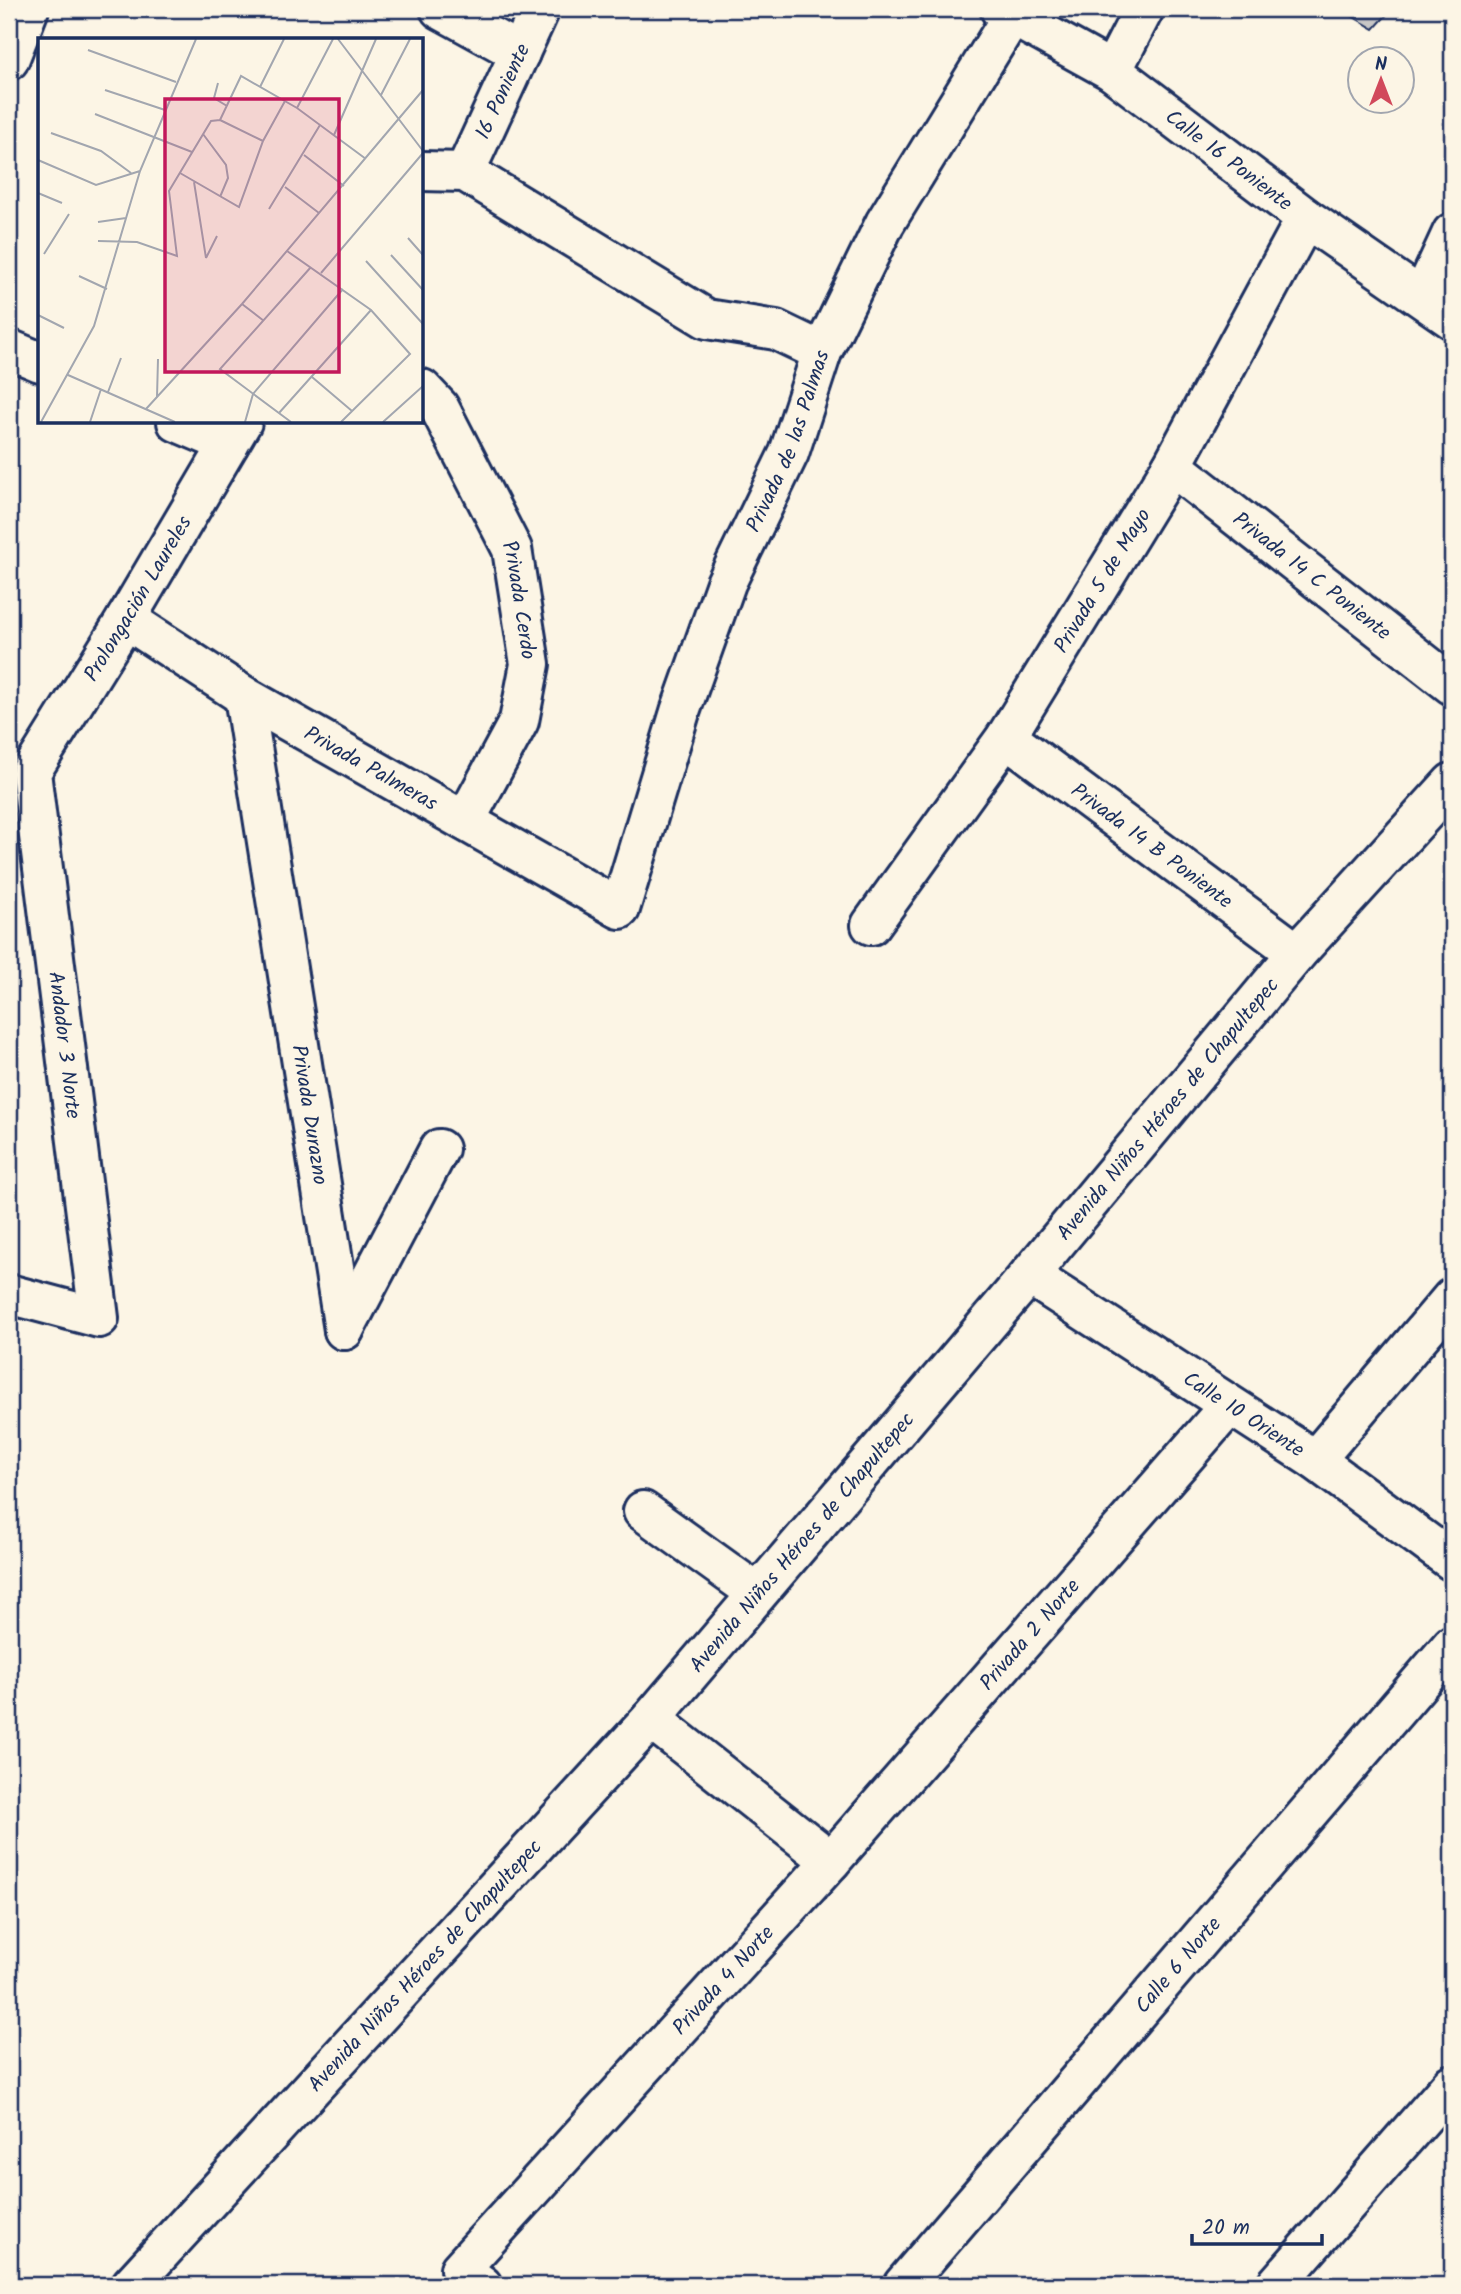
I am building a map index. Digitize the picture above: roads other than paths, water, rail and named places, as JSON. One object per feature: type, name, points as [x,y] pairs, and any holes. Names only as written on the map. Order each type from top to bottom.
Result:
[{"type":"street","points":[[9,60],[29,9]]},
{"type":"street","points":[[440,9],[520,53]]},
{"type":"street","name":"16 Poniente","points":[[465,172],[540,9]]},
{"type":"street","points":[[1112,71],[1144,9]]},
{"type":"street","points":[[822,352],[885,223],[1006,12]]},
{"type":"street","name":"Calle 16 Poniente","points":[[1006,12],[1112,71],[1306,218],[1438,308]]},
{"type":"street","points":[[424,171],[465,172]]},
{"type":"street","name":"Privada de las Palmas","points":[[465,172],[707,319],[776,330],[822,352],[789,453],[722,596],[680,712],[620,909]]},
{"type":"street","name":"Privada 5 de Mayo","points":[[871,925],[1006,737],[1172,466],[1306,218]]},
{"type":"street","points":[[1438,308],[1452,233]]},
{"type":"street","points":[[9,349],[38,361]]},
{"type":"street","name":"Privada Cerdo","points":[[424,390],[439,407],[512,549],[530,664],[519,721],[465,821]]},
{"type":"street","points":[[188,424],[235,433]]},
{"type":"street","name":"Prolongación Laureles","points":[[31,772],[126,619],[235,433]]},
{"type":"street","name":"Privada 14 C Poniente","points":[[1172,466],[1452,685]]},
{"type":"street","name":"Privada Palmeras","points":[[126,619],[244,696],[620,909]]},
{"type":"street","name":"Privada Durazno","points":[[244,696],[344,1330],[439,1149]]},
{"type":"street","name":"Privada 14 B Poniente","points":[[1006,737],[1297,953]]},
{"type":"street","name":"Andador 3 Norte","points":[[9,1294],[99,1318],[31,772]]},
{"type":"street","name":"Avenida Niños Héroes de Chapultepec","points":[[131,2285],[651,1719],[1029,1275],[1297,953],[1452,783]]},
{"type":"street","name":"Calle 10 Oriente","points":[[1029,1275],[1315,1460],[1452,1561]]},
{"type":"street","points":[[1315,1460],[1452,1298]]},
{"type":"street","name":"Privada 2 Norte","points":[[831,1861],[1229,1406]]},
{"type":"street","points":[[643,1511],[757,1593]]},
{"type":"street","name":"Calle 6 Norte","points":[[903,2285],[1452,1645]]},
{"type":"street","points":[[651,1719],[831,1861]]},
{"type":"street","name":"Privada 4 Norte","points":[[471,2277],[831,1861]]},
{"type":"street","points":[[1276,2285],[1452,2084]]}]
